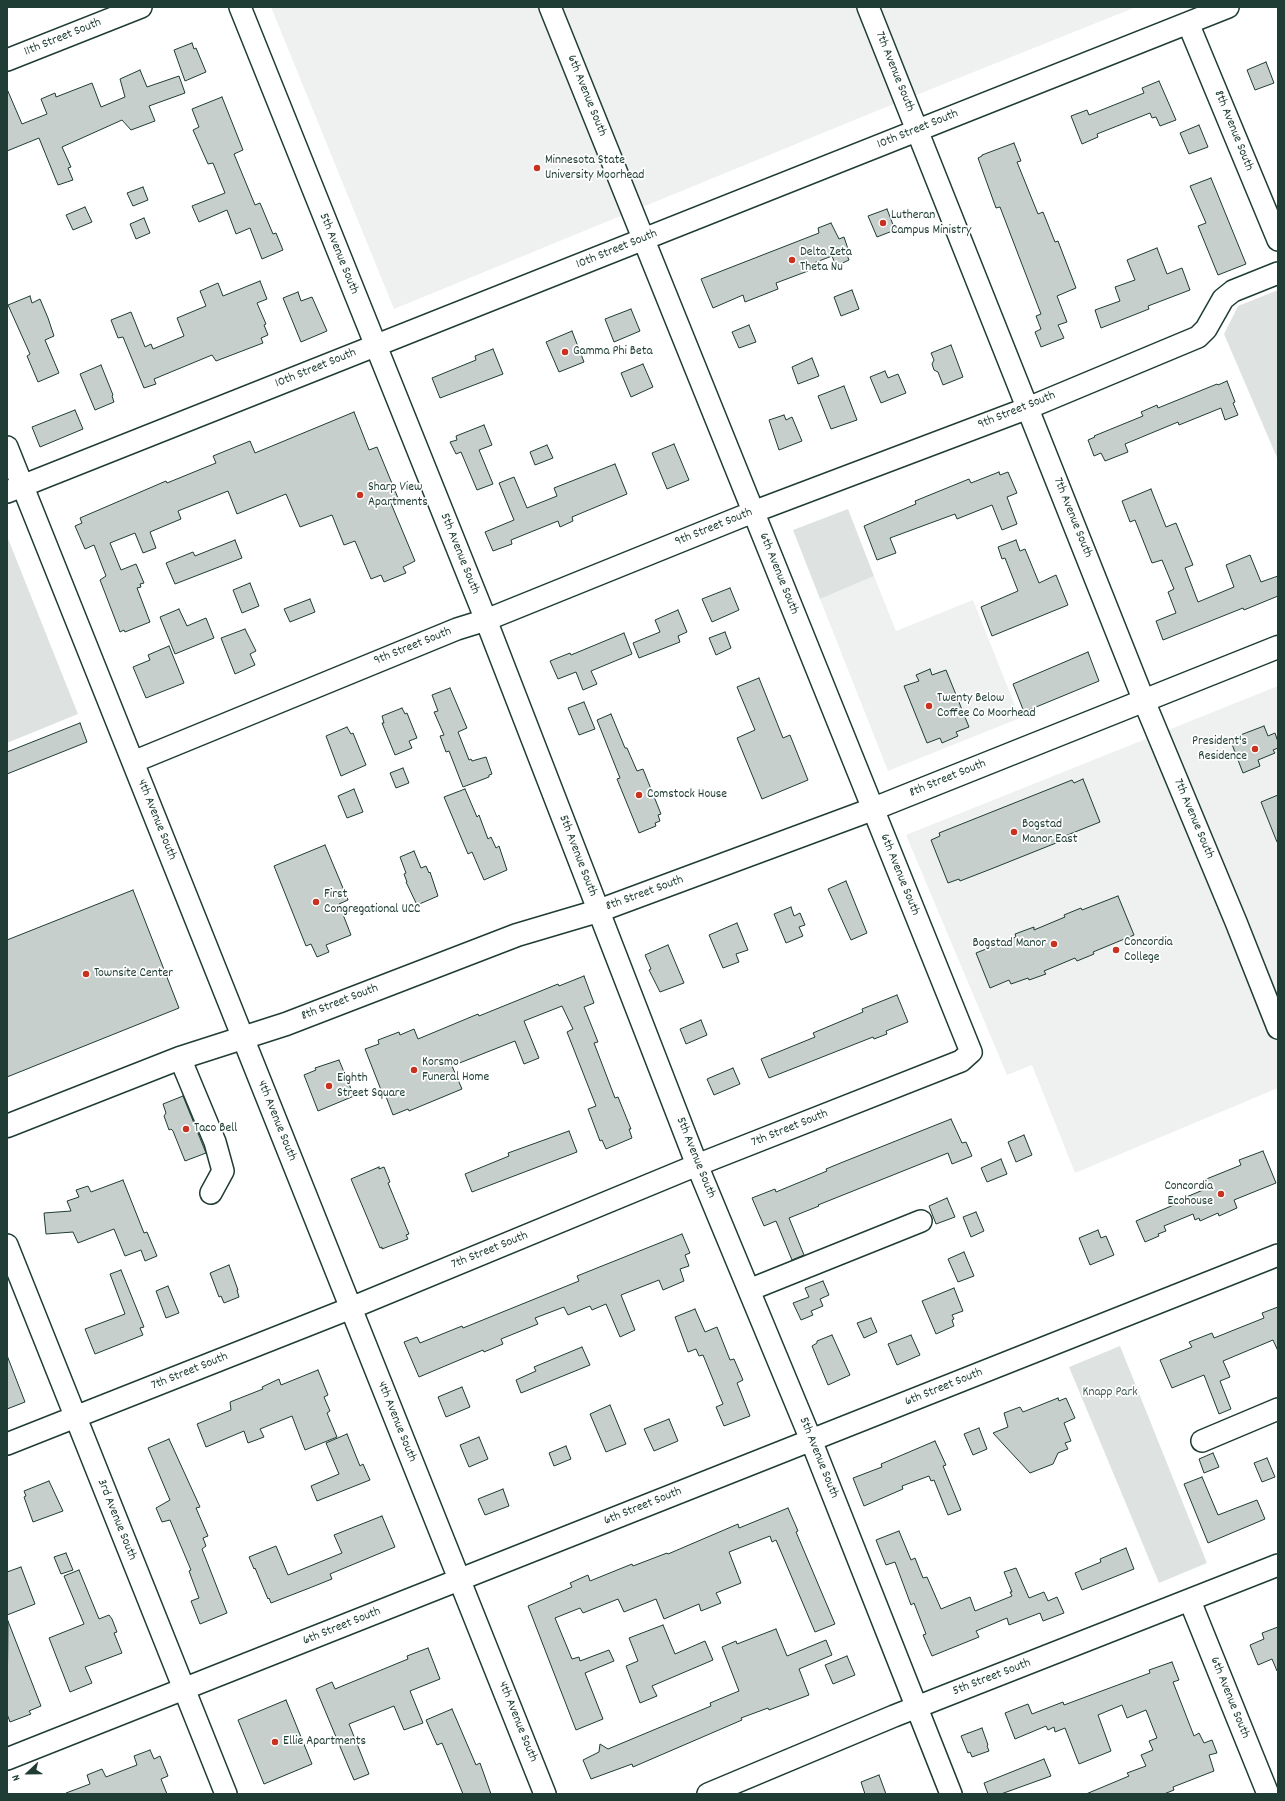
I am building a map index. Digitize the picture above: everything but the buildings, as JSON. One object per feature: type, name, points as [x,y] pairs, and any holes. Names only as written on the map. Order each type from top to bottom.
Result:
[{"type":"main road","name":"8th Street South","points":[[7,1126],[180,1058],[292,1021],[517,935],[598,911],[873,809],[1278,648]]},
{"type":"street","name":"11th Street South","points":[[7,60],[141,7]]},
{"type":"street","name":"5th Avenue South","points":[[240,7],[486,620],[697,1165],[811,1440],[952,1794]]},
{"type":"street","name":"6th Avenue South","points":[[550,7],[971,1052]]},
{"type":"street","name":"7th Avenue South","points":[[868,7],[1144,701],[1236,922],[1278,1028]]},
{"type":"street","name":"10th Street South","points":[[15,489],[1228,7]]},
{"type":"street","name":"8th Avenue South","points":[[1188,23],[1278,240]]},
{"type":"street","name":"9th Street South","points":[[133,762],[457,629],[486,620],[753,512],[1028,408],[1198,337],[1206,329],[1223,299],[1233,291],[1278,273]]},
{"type":"street","name":"4th Avenue South","points":[[7,447],[15,489],[133,762],[545,1794]]},
{"type":"street","name":"7th Street South","points":[[7,1444],[351,1308],[697,1165],[961,1061],[971,1052]]},
{"type":"street","points":[[180,1058],[215,1142],[223,1171],[211,1193]]},
{"type":"street","points":[[749,1290],[920,1221]]},
{"type":"street","name":"3rd Avenue South","points":[[7,1245],[226,1794]]},
{"type":"street","name":"6th Street South","points":[[7,1758],[184,1690],[1278,1255]]},
{"type":"street","points":[[1202,1441],[1278,1409]]},
{"type":"street","name":"5th Street South","points":[[708,1794],[918,1707],[1278,1565]]},
{"type":"street","name":"6th Avenue South","points":[[1190,1601],[1268,1794]]},
{"type":"shaded area","name":"Minnesota State University Moorhead","points":[[271,7],[1136,7],[874,112],[394,309]]},
{"type":"shaded area","points":[[874,576],[896,631],[973,600],[1020,718],[888,771],[820,599]]},
{"type":"shaded area","name":"Concordia College","points":[[1278,686],[1278,1088],[1075,1173],[1032,1065],[1007,1075],[906,835]]},
{"type":"green space","points":[[1278,290],[1278,460],[1224,334],[1238,306]]},
{"type":"green space","points":[[848,509],[874,576],[820,599],[793,530]]},
{"type":"green space","points":[[7,536],[78,714],[7,743]]},
{"type":"green space","name":"Knapp Park","points":[[1120,1346],[1207,1563],[1159,1583],[1069,1367]]},
{"type":"place","name":"Minnesota State University Moorhead","points":[[537,168]]},
{"type":"place","name":"Lutheran Campus Ministry","points":[[883,223]]},
{"type":"place","name":"Delta Zeta Theta Nu","points":[[792,260]]},
{"type":"place","name":"Gamma Phi Beta","points":[[565,352]]},
{"type":"place","name":"Sharp View Apartments","points":[[360,495]]},
{"type":"place","name":"Twenty Below Coffee Co Moorhead","points":[[929,706]]},
{"type":"place","name":"President's Residence","points":[[1255,749]]},
{"type":"place","name":"Comstock House","points":[[639,795]]},
{"type":"place","name":"Bogstad Manor East","points":[[1014,832]]},
{"type":"place","name":"First Congregational UCC","points":[[316,902]]},
{"type":"place","name":"Bogstad Manor","points":[[1054,944]]},
{"type":"place","name":"Concordia College","points":[[1116,950]]},
{"type":"place","name":"Townsite Center","points":[[86,974]]},
{"type":"place","name":"Korsmo Funeral Home","points":[[414,1070]]},
{"type":"place","name":"Eighth Street Square","points":[[329,1086]]},
{"type":"place","name":"Taco Bell","points":[[186,1129]]},
{"type":"place","name":"Concordia Ecohouse","points":[[1221,1194]]},
{"type":"place","name":"Ellie Apartments","points":[[275,1742]]}]
